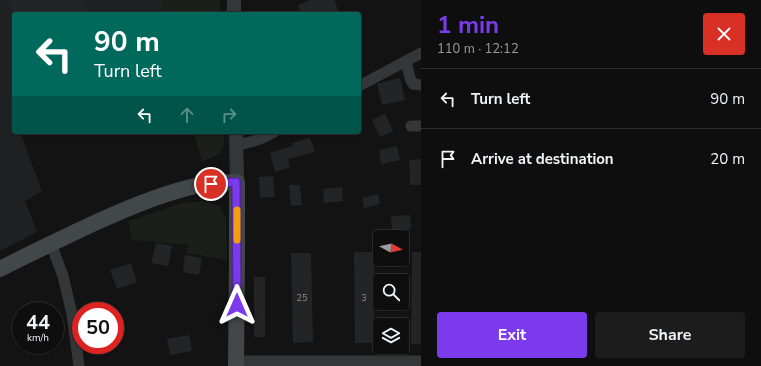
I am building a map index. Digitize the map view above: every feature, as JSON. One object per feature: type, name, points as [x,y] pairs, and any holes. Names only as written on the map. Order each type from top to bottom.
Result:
[{"type":"main road","points":[[0,269],[120,212],[162,196],[192,187],[236,182],[236,363]]},
{"type":"street","points":[[234,0],[234,12]]},
{"type":"street","points":[[361,85],[421,53]]},
{"type":"street","points":[[406,61],[413,84],[421,85]]},
{"type":"street","points":[[236,138],[245,144],[256,141],[270,134]]},
{"type":"street","points":[[236,138],[236,182]]},
{"type":"street","points":[[51,244],[63,276],[72,314],[79,366]]},
{"type":"street","points":[[236,363],[421,361]]},
{"type":"shaded area","points":[[0,0],[162,0],[165,12],[12,12],[12,134],[21,134],[42,191],[25,201],[37,232],[0,251]]},
{"type":"shaded area","points":[[162,0],[220,0],[220,12],[165,12]]},
{"type":"shaded area","points":[[195,134],[224,134],[224,144],[220,154],[202,162]]},
{"type":"shaded area","points":[[207,201],[221,207],[226,219],[227,260],[186,253],[188,245],[132,240],[128,221],[182,203]]},
{"type":"building","points":[[8,0],[84,0],[87,12],[12,12],[12,14]]},
{"type":"building","points":[[310,0],[334,0],[339,12],[300,12],[298,5]]},
{"type":"building","points":[[400,78],[405,100],[382,105],[377,84]]},
{"type":"building","points":[[385,114],[393,131],[380,137],[372,120]]},
{"type":"building","points":[[310,138],[315,152],[288,159],[290,167],[275,172],[270,153],[293,146],[292,143]]},
{"type":"building","points":[[397,146],[400,160],[381,164],[379,150]]},
{"type":"building","points":[[421,159],[421,185],[410,185],[409,160]]},
{"type":"building","points":[[273,176],[275,197],[260,198],[259,177]]},
{"type":"building","points":[[289,185],[300,185],[302,205],[291,206]]},
{"type":"building","points":[[342,187],[343,201],[324,203],[323,189]]},
{"type":"building","points":[[378,194],[380,204],[364,208],[362,198]]},
{"type":"building","points":[[410,215],[411,229],[392,230],[391,216]]},
{"type":"building","points":[[156,243],[172,246],[168,266],[151,263]]},
{"type":"building","points":[[354,252],[373,252],[373,343],[355,343]]},
{"type":"building","points":[[412,252],[421,252],[421,344],[411,344]]},
{"type":"building","points":[[291,253],[311,253],[313,342],[293,343]]},
{"type":"building","points":[[185,255],[202,258],[199,275],[183,272]]},
{"type":"building","points":[[131,263],[137,282],[117,289],[110,270]]},
{"type":"building","points":[[254,277],[265,277],[265,337],[254,337]]},
{"type":"building","points":[[189,335],[192,351],[170,355],[167,339]]},
{"type":"slow traffic","points":[[237,210],[237,240]]},
{"type":"route","points":[[211,184],[236,182],[237,305]]}]
